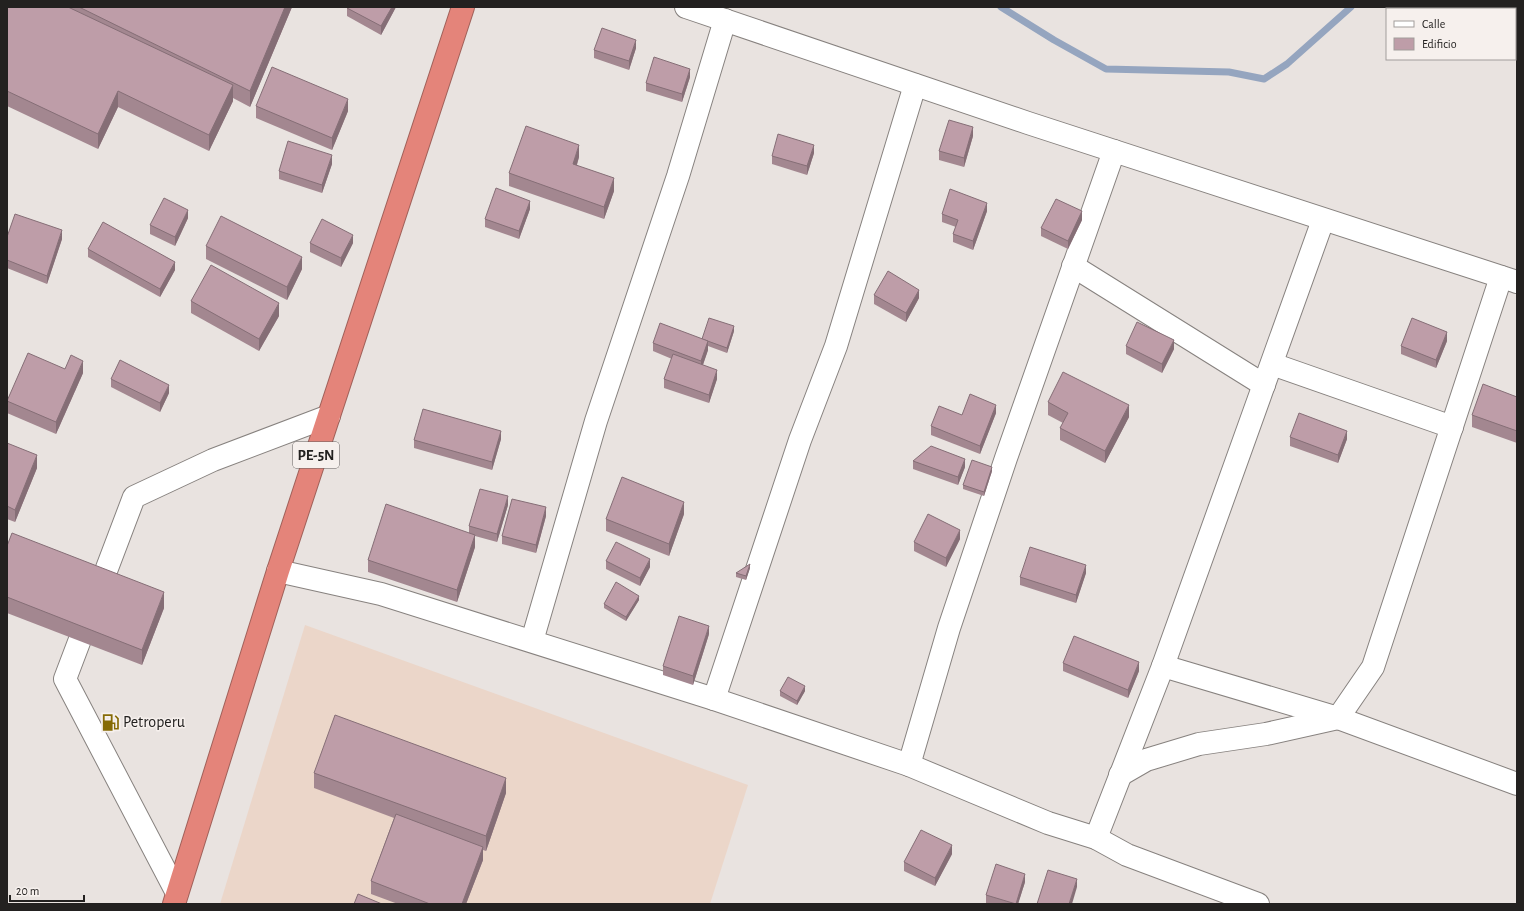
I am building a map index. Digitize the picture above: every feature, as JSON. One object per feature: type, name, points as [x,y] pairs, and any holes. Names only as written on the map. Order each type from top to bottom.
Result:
[{"type":"highway","name":"PE-5N","points":[[176,899],[278,571],[463,7]]},
{"type":"street","points":[[686,7],[915,85],[1509,280],[1452,427],[1373,667],[1338,718],[1266,734],[1199,744],[1146,760],[1120,775]]},
{"type":"street","points":[[532,641],[596,421],[678,176],[725,20]]},
{"type":"street","points":[[714,699],[800,440],[836,346],[915,85]]},
{"type":"street","points":[[909,765],[949,628],[1006,458],[1114,151]]},
{"type":"street","points":[[1096,838],[1163,666],[1323,220]]},
{"type":"street","points":[[1073,266],[1264,385]]},
{"type":"street","points":[[1272,364],[1452,427]]},
{"type":"street","points":[[176,899],[65,679],[134,496],[214,460],[329,416]]},
{"type":"street","points":[[278,571],[381,594],[714,699],[909,765],[1048,823],[1096,838],[1127,854],[1258,904]]},
{"type":"street","points":[[1163,666],[1338,718],[1517,784]]},
{"type":"shaded area","points":[[305,625],[748,785],[710,904],[220,904]]},
{"type":"building","points":[[7,7],[68,7],[233,85],[209,135],[118,91],[98,134],[7,91]]},
{"type":"building","points":[[79,7],[285,7],[250,91]]},
{"type":"building","points":[[347,7],[392,7],[381,26]]},
{"type":"building","points":[[602,28],[636,40],[629,61],[594,50]]},
{"type":"building","points":[[654,57],[690,69],[682,94],[646,83]]},
{"type":"building","points":[[272,67],[348,99],[332,138],[256,106]]},
{"type":"building","points":[[949,120],[973,127],[964,158],[939,151]]},
{"type":"building","points":[[526,126],[579,145],[573,164],[614,178],[604,207],[509,173]]},
{"type":"building","points":[[778,134],[814,145],[807,166],[772,156]]},
{"type":"building","points":[[288,141],[332,155],[322,185],[279,171]]},
{"type":"building","points":[[496,188],[530,201],[519,231],[485,219]]},
{"type":"building","points":[[950,189],[987,203],[973,241],[953,234],[958,220],[942,214]]},
{"type":"building","points":[[164,198],[188,210],[175,237],[150,225]]},
{"type":"building","points":[[1056,199],[1082,211],[1068,241],[1041,228]]},
{"type":"building","points":[[15,214],[62,230],[47,276],[7,260],[7,237]]},
{"type":"building","points":[[221,216],[302,257],[287,287],[206,246]]},
{"type":"building","points":[[322,219],[353,235],[341,258],[310,243]]},
{"type":"building","points":[[103,222],[175,262],[160,289],[88,249]]},
{"type":"building","points":[[211,265],[279,303],[259,339],[191,301]]},
{"type":"building","points":[[888,271],[919,290],[906,313],[874,295]]},
{"type":"building","points":[[709,318],[734,326],[727,348],[702,339]]},
{"type":"building","points":[[1412,318],[1447,332],[1436,360],[1401,346]]},
{"type":"building","points":[[1137,322],[1174,340],[1162,364],[1126,346]]},
{"type":"building","points":[[660,323],[708,341],[701,361],[653,343]]},
{"type":"building","points":[[28,353],[65,369],[71,355],[83,361],[56,422],[7,401]]},
{"type":"building","points":[[673,354],[717,370],[709,395],[664,379]]},
{"type":"building","points":[[120,360],[169,385],[160,403],[111,379]]},
{"type":"building","points":[[1063,372],[1129,405],[1105,451],[1060,428],[1068,413],[1048,402]]},
{"type":"building","points":[[1483,384],[1517,397],[1517,431],[1472,415]]},
{"type":"building","points":[[970,394],[996,405],[980,446],[931,426],[939,406],[962,415]]},
{"type":"building","points":[[423,409],[501,431],[492,462],[414,440]]},
{"type":"building","points":[[1299,413],[1347,431],[1338,455],[1290,437]]},
{"type":"building","points":[[7,443],[37,455],[15,510],[7,506]]},
{"type":"building","points":[[931,446],[965,459],[958,477],[913,461]]},
{"type":"building","points":[[972,460],[992,467],[984,492],[963,485]]},
{"type":"building","points":[[622,477],[684,502],[669,544],[606,519]]},
{"type":"building","points":[[480,489],[508,496],[497,534],[469,526]]},
{"type":"building","points":[[512,499],[546,507],[536,545],[502,536]]},
{"type":"building","points":[[386,504],[475,535],[457,590],[368,560]]},
{"type":"building","points":[[928,514],[960,530],[946,558],[914,542]]},
{"type":"building","points":[[12,533],[164,592],[142,650],[7,597],[7,546]]},
{"type":"building","points":[[616,542],[650,559],[640,578],[606,561]]},
{"type":"building","points":[[1030,547],[1086,565],[1076,595],[1020,577]]},
{"type":"building","points":[[750,564],[746,576],[736,573]]},
{"type":"building","points":[[616,582],[639,596],[626,617],[604,604]]},
{"type":"building","points":[[679,616],[709,626],[693,676],[663,666]]},
{"type":"building","points":[[1074,636],[1139,662],[1128,690],[1063,663]]},
{"type":"building","points":[[788,677],[805,686],[797,701],[780,691]]},
{"type":"building","points":[[335,715],[506,778],[486,836],[314,773]]},
{"type":"building","points":[[396,814],[483,847],[462,904],[430,904],[371,881]]},
{"type":"building","points":[[921,830],[952,845],[935,878],[904,862]]},
{"type":"building","points":[[996,864],[1025,874],[1016,904],[986,895]]},
{"type":"building","points":[[1048,870],[1077,879],[1069,904],[1037,904]]},
{"type":"building","points":[[358,894],[382,904],[354,904]]},
{"type":"waterway","points":[[1001,7],[1054,40],[1106,69],[1229,72],[1264,79],[1287,64],[1351,7]]},
{"type":"place","name":"Petroperu","points":[[110,722]]}]
